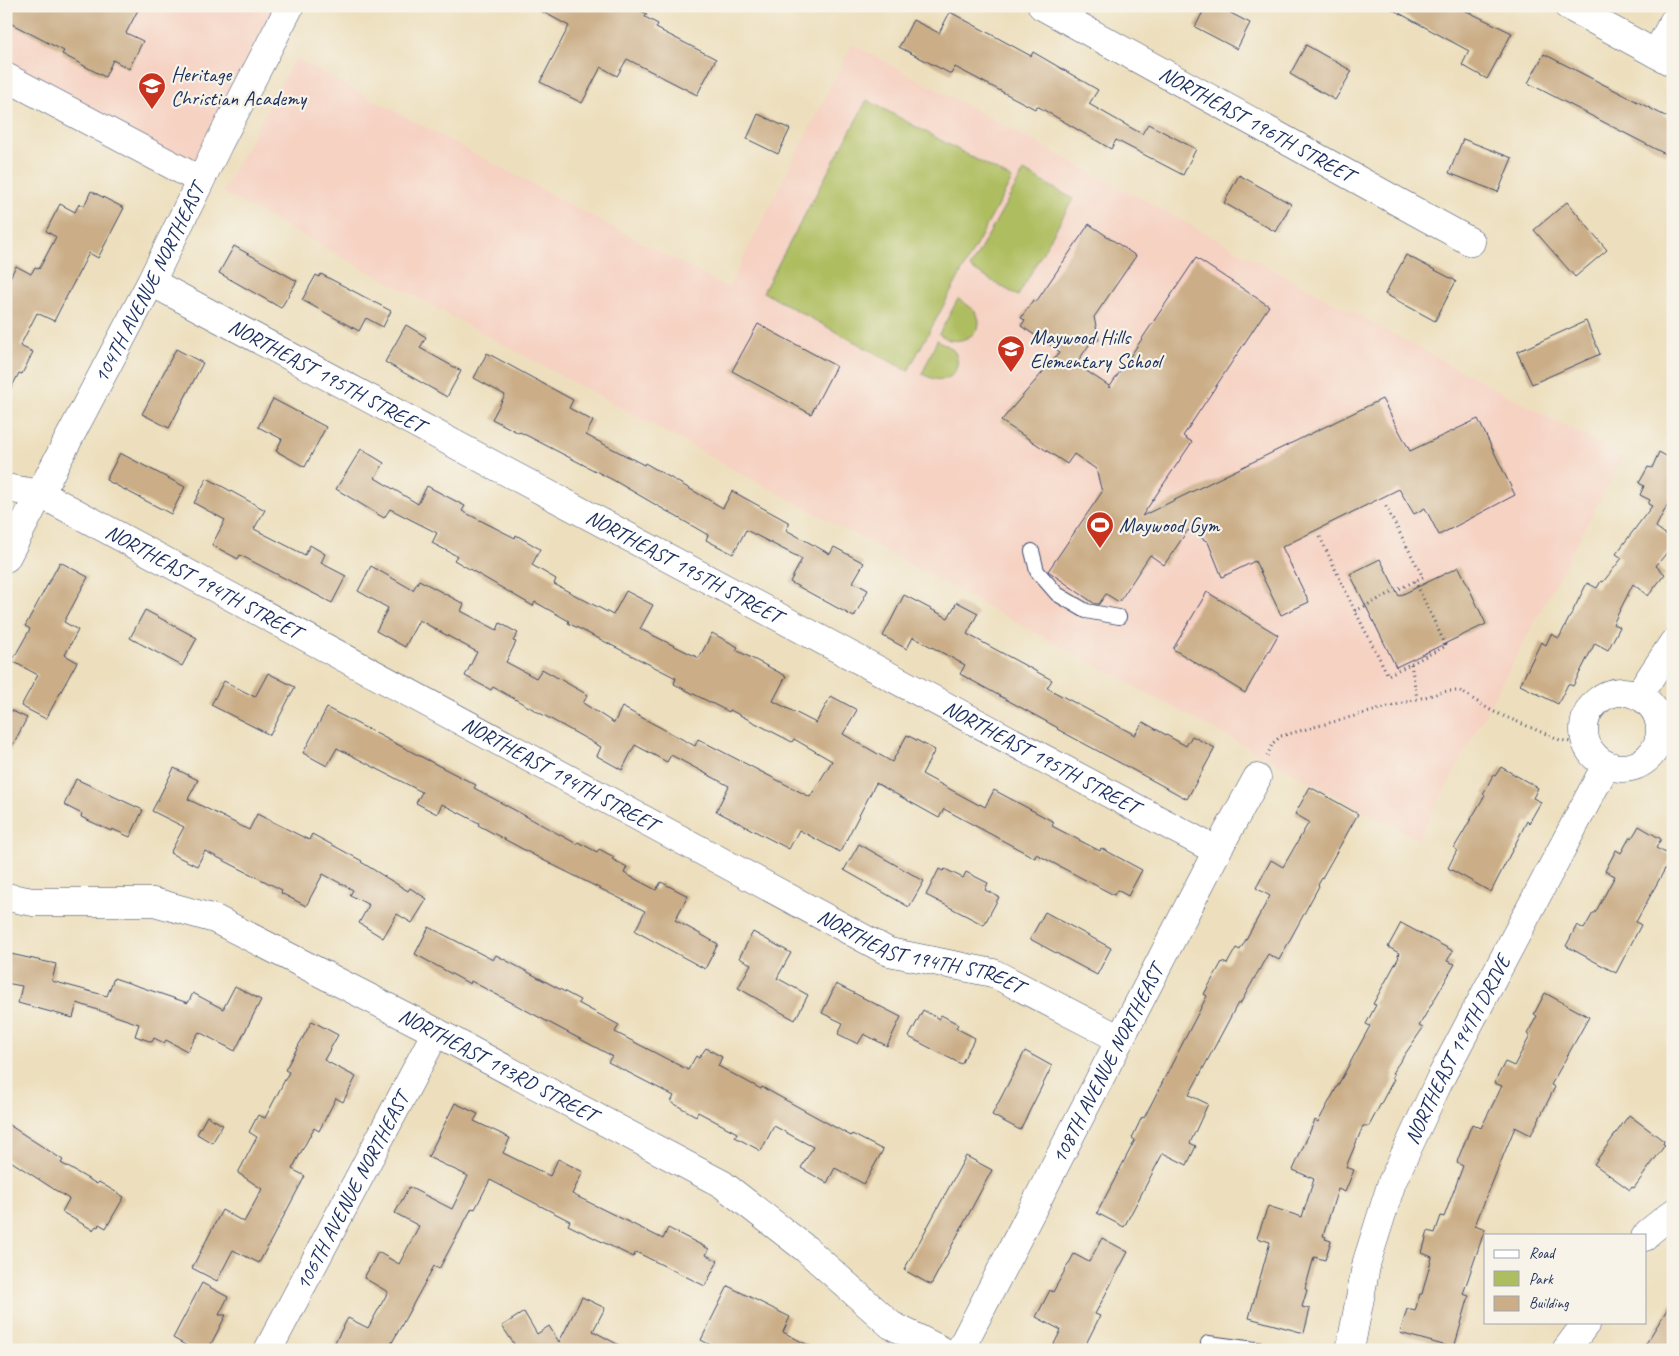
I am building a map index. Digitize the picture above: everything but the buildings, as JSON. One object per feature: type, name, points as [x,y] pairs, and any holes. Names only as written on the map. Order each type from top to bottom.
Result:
[{"type":"street","name":"104TH AVENUE NORTHEAST","points":[[6,558],[151,282],[200,180],[290,6]]},
{"type":"street","name":"NORTHEAST 196TH STREET","points":[[1042,6],[1471,242]]},
{"type":"street","points":[[1568,6],[1664,58],[1673,22]]},
{"type":"street","points":[[6,77],[200,180]]},
{"type":"street","name":"NORTHEAST 195TH STREET","points":[[151,282],[1217,851]]},
{"type":"street","name":"NORTHEAST 194TH STREET","points":[[6,488],[41,494],[889,952],[993,973],[1120,1039]]},
{"type":"street","points":[[1638,696],[1673,642]]},
{"type":"street","points":[[1617,692],[1628,692],[1638,696],[1648,701],[1655,710],[1661,730],[1659,742],[1647,760],[1638,765],[1616,768],[1606,765],[1596,759],[1587,745],[1584,730],[1585,719],[1597,701],[1607,695],[1617,692]]},
{"type":"street","name":"NORTHEAST 194TH DRIVE","points":[[1350,1350],[1367,1261],[1392,1182],[1440,1079],[1606,765]]},
{"type":"street","name":"108TH AVENUE NORTHEAST","points":[[960,1350],[1217,851],[1258,778]]},
{"type":"street","name":"NORTHEAST 193RD STREET","points":[[6,897],[34,902],[154,902],[215,919],[436,1032],[722,1184],[806,1249],[891,1325],[941,1350]]},
{"type":"street","name":"106TH AVENUE NORTHEAST","points":[[268,1350],[436,1032]]},
{"type":"street","points":[[1646,1235],[1673,1213]]},
{"type":"street","points":[[1566,1350],[1586,1324]]},
{"type":"lane","points":[[1032,551],[1037,572],[1057,594],[1086,611],[1119,617]]},
{"type":"lane","points":[[1208,1343],[1262,1350]]},
{"type":"path","points":[[1355,610],[1423,577],[1385,504]]},
{"type":"path","points":[[1320,537],[1388,675],[1446,646],[1415,581]]},
{"type":"path","points":[[1411,664],[1417,698]]},
{"type":"path","points":[[1258,778],[1272,743],[1281,736],[1447,691],[1460,691],[1492,711],[1560,740],[1587,745]]},
{"type":"shaded area","name":"Heritage Christian Academy","points":[[6,6],[295,6],[200,180],[6,77]]},
{"type":"shaded area","name":"Maywood Hills Elementary School","points":[[852,44],[1623,457],[1418,840],[222,192],[295,58],[728,288]]},
{"type":"green space","points":[[867,100],[1012,179],[908,371],[763,292]]},
{"type":"green space","points":[[1024,171],[1073,199],[1018,296],[970,268]]},
{"type":"green space","points":[[958,299],[971,308],[979,321],[973,334],[964,339],[954,341],[939,334]]},
{"type":"green space","points":[[937,340],[951,348],[957,356],[957,366],[953,375],[941,379],[922,374]]},
{"type":"place","name":"Heritage Christian Academy","points":[[152,110]]},
{"type":"place","name":"Maywood Hills Elementary School","points":[[1011,373]]},
{"type":"place","name":"Maywood Gym","points":[[1100,549]]}]
